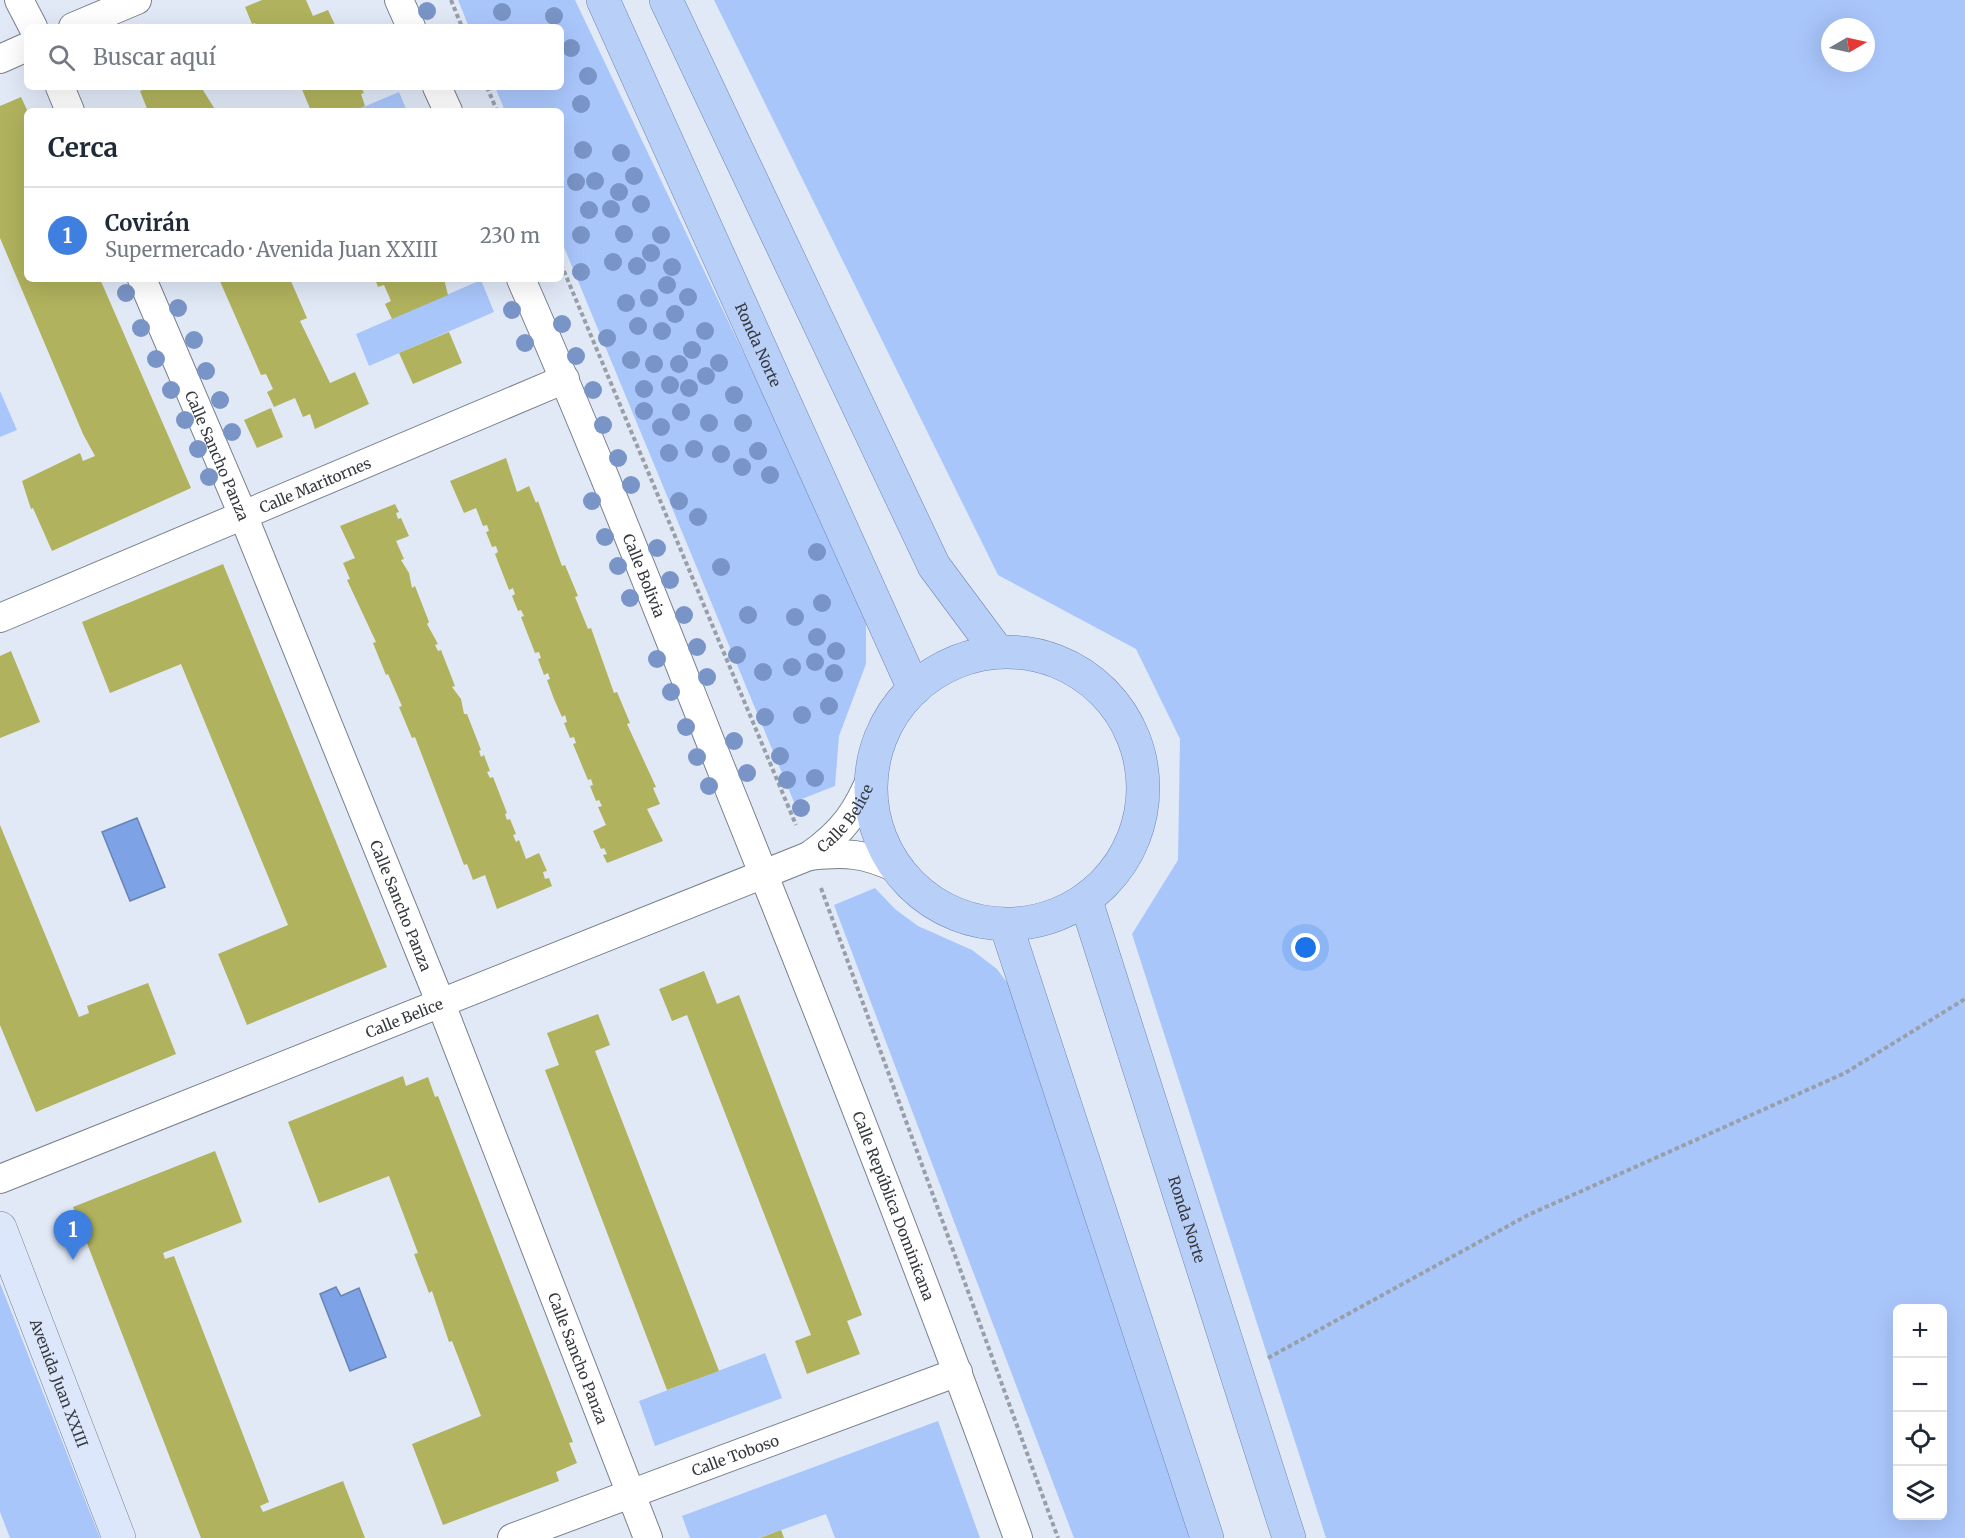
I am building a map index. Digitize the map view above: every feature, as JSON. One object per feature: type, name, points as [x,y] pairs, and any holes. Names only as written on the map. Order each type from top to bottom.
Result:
[{"type":"main road","name":"Ronda Norte","points":[[603,0],[914,689]]},
{"type":"main road","points":[[666,0],[934,566],[998,652]]},
{"type":"main road","points":[[998,652],[1042,656],[1083,674],[1115,704],[1136,743],[1144,787],[1137,830],[1117,869],[1086,901],[1048,919],[1006,926],[968,920],[934,903],[904,878],[884,846],[872,805],[873,762],[888,722],[914,689],[953,663],[998,652]]},
{"type":"main road","name":"Ronda Norte","points":[[1086,901],[1289,1538]]},
{"type":"main road","points":[[1006,926],[1207,1538]]},
{"type":"main road","name":"Avenida Juan XXIII","points":[[0,1228],[119,1538]]},
{"type":"street","points":[[18,0],[31,24]]},
{"type":"street","points":[[80,24],[137,0]]},
{"type":"street","points":[[399,0],[410,24]]},
{"type":"street","points":[[0,59],[24,48]]},
{"type":"street","points":[[61,90],[69,108]]},
{"type":"street","points":[[438,90],[447,108]]},
{"type":"street","name":"Calle Sancho Panza","points":[[143,282],[243,515],[441,1004],[648,1538]]},
{"type":"street","name":"Calle Bolivia","points":[[522,282],[565,379],[764,875]]},
{"type":"street","name":"Calle Maritornes","points":[[0,618],[565,379]]},
{"type":"street","name":"Calle Belice","points":[[0,1179],[809,856],[831,841],[849,821],[861,804],[873,773]]},
{"type":"street","name":"Calle Belice","points":[[809,856],[855,853],[874,857],[898,868]]},
{"type":"street","name":"Calle República Dominicana","points":[[764,875],[958,1372],[1018,1538]]},
{"type":"street","name":"Calle Toboso","points":[[512,1538],[958,1372]]},
{"type":"path","points":[[451,0],[461,24]]},
{"type":"path","points":[[488,90],[496,108]]},
{"type":"path","points":[[564,271],[809,856],[870,1017],[1058,1538]]},
{"type":"path","points":[[1237,1375],[1528,1215],[1845,1073],[1965,999]]},
{"type":"shaded area","points":[[458,0],[575,0],[854,585],[866,620],[866,664],[839,736],[835,786],[794,802],[564,247],[564,108],[504,108],[496,90],[564,90],[564,24],[468,24]]},
{"type":"shaded area","points":[[714,0],[1965,0],[1965,1538],[1326,1538],[1132,934],[1178,860],[1180,739],[1136,649],[998,575]]},
{"type":"shaded area","points":[[399,92],[406,108],[361,108]]},
{"type":"shaded area","points":[[476,282],[482,282],[494,312],[369,366],[356,334]]},
{"type":"shaded area","points":[[0,391],[17,430],[0,437]]},
{"type":"shaded area","points":[[137,818],[165,887],[130,901],[102,832]]},
{"type":"shaded area","points":[[875,888],[895,909],[918,926],[972,950],[997,969],[1014,992],[1190,1538],[1074,1538],[834,905]]},
{"type":"shaded area","points":[[0,1283],[100,1538],[10,1538],[0,1512]]},
{"type":"shaded area","points":[[336,1287],[341,1296],[359,1288],[386,1357],[350,1371],[320,1294]]},
{"type":"shaded area","points":[[765,1353],[782,1398],[655,1446],[639,1401]]},
{"type":"shaded area","points":[[938,1421],[980,1538],[835,1538],[826,1514],[759,1538],[690,1538],[682,1516]]},
{"type":"building","points":[[262,0],[306,0],[313,16],[328,10],[335,24],[252,24],[245,7]]},
{"type":"building","points":[[203,90],[214,108],[147,108],[140,91]]},
{"type":"building","points":[[302,90],[362,90],[364,93],[361,94],[365,106],[361,108],[310,108]]},
{"type":"building","points":[[21,97],[26,108],[24,108],[24,282],[101,282],[191,488],[52,551],[33,508],[31,509],[22,481],[80,453],[83,461],[95,456],[83,434],[0,238],[0,106]]},
{"type":"building","points":[[220,282],[291,282],[307,318],[300,321],[330,383],[355,372],[369,404],[315,429],[310,414],[303,417],[295,398],[274,407],[267,392],[273,389],[266,374],[261,375]]},
{"type":"building","points":[[376,282],[445,282],[448,295],[392,319],[385,304],[391,301],[384,285],[378,287]]},
{"type":"building","points":[[449,332],[462,363],[413,384],[399,353]]},
{"type":"building","points":[[271,408],[283,437],[257,448],[244,420]]},
{"type":"building","points":[[506,458],[517,492],[529,486],[536,503],[538,501],[562,566],[565,565],[578,596],[575,597],[588,629],[591,628],[614,693],[617,692],[630,723],[627,724],[656,787],[653,788],[660,804],[647,809],[663,841],[607,863],[603,855],[607,854],[604,848],[601,849],[593,831],[606,825],[598,807],[602,806],[599,800],[596,801],[590,786],[593,785],[591,779],[588,780],[573,744],[576,743],[574,737],[570,738],[564,723],[567,722],[565,715],[562,717],[554,699],[547,680],[550,679],[548,673],[544,675],[538,659],[541,658],[539,652],[535,653],[521,617],[524,616],[521,610],[518,611],[512,596],[515,594],[513,588],[509,590],[495,554],[498,552],[496,546],[492,547],[486,532],[489,531],[487,525],[483,526],[476,508],[464,513],[450,481]]},
{"type":"building","points":[[395,504],[399,512],[396,513],[398,519],[401,518],[409,536],[396,541],[404,559],[401,560],[409,573],[412,588],[415,586],[429,622],[427,624],[438,644],[435,645],[438,651],[441,650],[455,686],[452,687],[461,699],[464,714],[467,714],[481,750],[479,751],[481,757],[484,755],[490,771],[487,772],[490,778],[493,777],[507,813],[505,814],[507,820],[510,819],[516,834],[513,835],[516,842],[519,840],[526,859],[539,853],[547,871],[543,872],[545,879],[549,878],[552,886],[497,909],[485,875],[473,880],[467,864],[464,865],[415,737],[412,738],[399,707],[402,706],[373,643],[376,642],[347,580],[350,579],[343,563],[355,558],[340,526]]},
{"type":"building","points":[[223,564],[387,967],[247,1025],[218,954],[288,925],[181,664],[110,693],[82,622]]},
{"type":"building","points":[[11,651],[40,722],[0,738],[0,656]]},
{"type":"building","points":[[0,825],[79,1017],[89,1013],[87,1006],[148,983],[176,1054],[36,1112],[0,1025]]},
{"type":"building","points":[[704,971],[717,1004],[739,995],[862,1315],[847,1321],[860,1354],[807,1374],[795,1341],[811,1335],[687,1015],[672,1021],[659,989]]},
{"type":"building","points":[[598,1014],[610,1045],[595,1051],[719,1371],[667,1390],[545,1070],[559,1065],[547,1033]]},
{"type":"building","points":[[403,1076],[406,1086],[428,1077],[435,1097],[438,1096],[573,1442],[569,1443],[577,1463],[556,1472],[559,1481],[443,1525],[412,1444],[481,1416],[452,1341],[449,1342],[432,1291],[429,1293],[414,1254],[418,1253],[389,1176],[319,1203],[288,1122]]},
{"type":"building","points":[[215,1151],[242,1222],[163,1253],[165,1259],[174,1256],[269,1502],[260,1506],[263,1512],[343,1481],[365,1538],[201,1538],[73,1207]]},
{"type":"building","points":[[781,1530],[784,1538],[760,1538]]},
{"type":"place","name":"Covirán","points":[[73,1260]]}]
